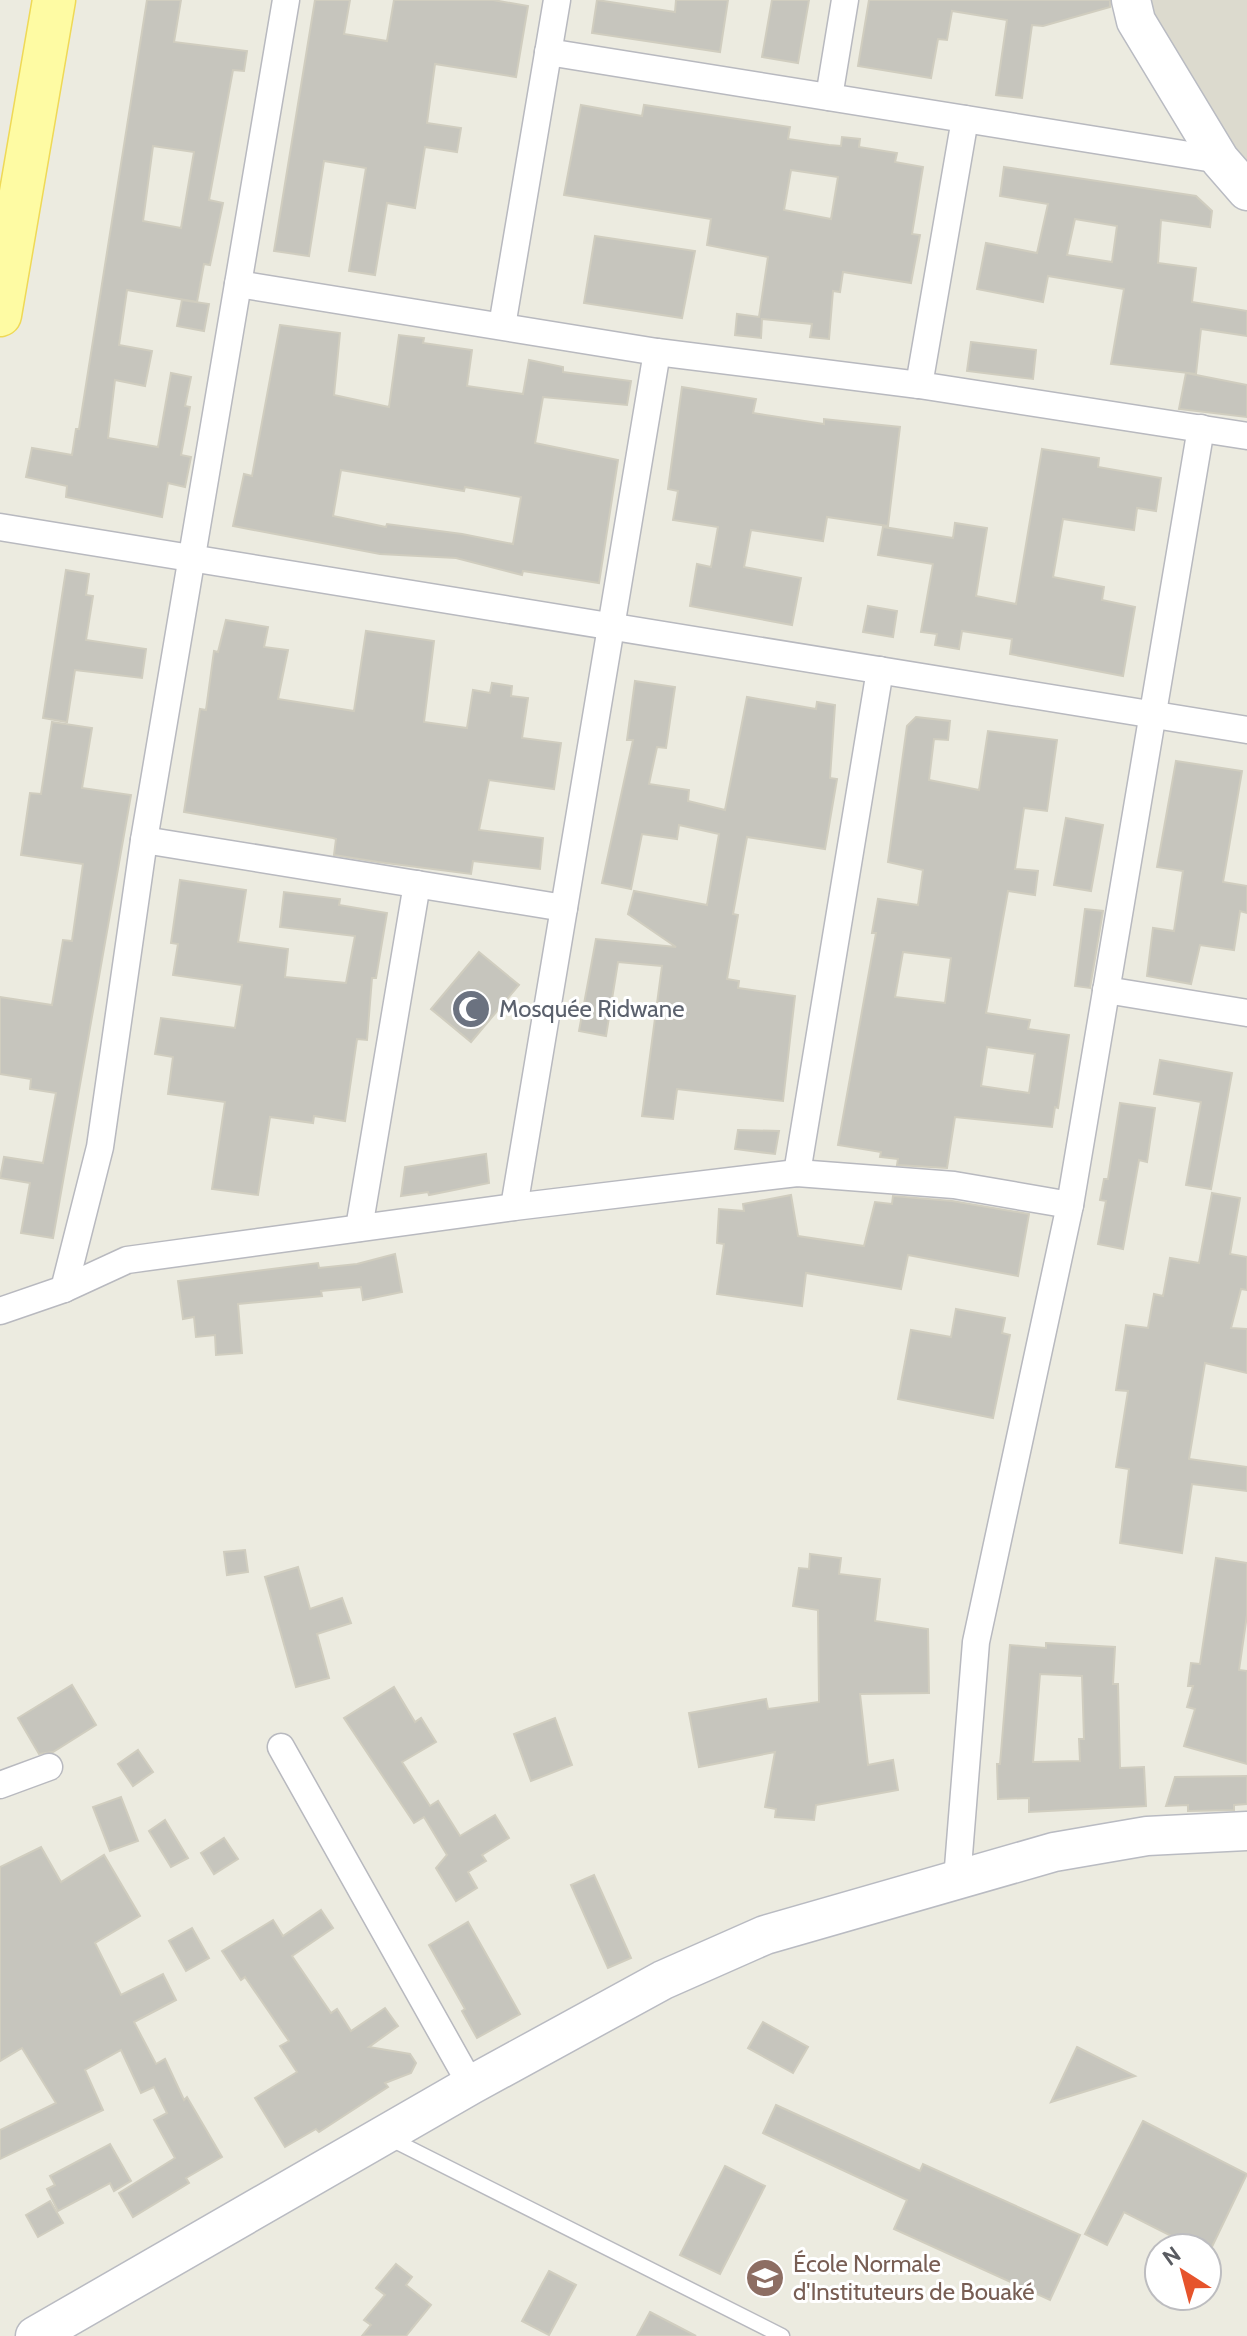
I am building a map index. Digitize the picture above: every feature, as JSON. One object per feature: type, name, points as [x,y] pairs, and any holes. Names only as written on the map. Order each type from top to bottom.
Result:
[{"type":"main road","points":[[0,315],[54,0]]},
{"type":"street","points":[[64,1289],[100,1147],[144,840],[286,0]]},
{"type":"street","points":[[502,326],[557,0]]},
{"type":"street","points":[[829,97],[845,0]]},
{"type":"street","points":[[1131,0],[1136,21],[1220,160],[1247,191]]},
{"type":"street","points":[[548,52],[1220,160]]},
{"type":"street","points":[[919,385],[965,119]]},
{"type":"street","points":[[238,284],[657,352],[919,385],[1247,436]]},
{"type":"street","points":[[514,1207],[657,352]]},
{"type":"street","points":[[957,1880],[976,1642],[1070,1205],[1201,428]]},
{"type":"street","points":[[0,527],[1247,730]]},
{"type":"street","points":[[797,1173],[880,670]]},
{"type":"street","points":[[144,840],[564,908]]},
{"type":"street","points":[[359,1228],[417,884]]},
{"type":"street","points":[[1106,990],[1247,1013]]},
{"type":"street","points":[[0,1311],[64,1289],[127,1260],[514,1207],[797,1173],[954,1185],[1070,1205]]},
{"type":"street","points":[[281,1747],[471,2085]]},
{"type":"street","points":[[0,1785],[49,1767]]},
{"type":"street","points":[[35,2336],[386,2137],[471,2085],[663,1980],[765,1935],[1054,1852],[1147,1836],[1247,1831]]},
{"type":"lane","points":[[386,2137],[782,2336]]},
{"type":"shaded area","points":[[1151,0],[1247,0],[1247,175],[1148,11]]},
{"type":"building","points":[[147,0],[181,0],[174,42],[247,51],[244,71],[233,70],[209,200],[223,203],[210,265],[204,264],[197,302],[127,290],[119,345],[152,351],[145,386],[115,380],[108,438],[158,447],[171,373],[191,377],[185,406],[190,407],[181,455],[191,457],[185,487],[168,483],[162,517],[66,497],[67,486],[26,477],[32,448],[72,455],[76,429],[79,429]],"holes":[[[153,146],[194,152],[181,228],[143,221]]]},
{"type":"building","points":[[315,0],[350,0],[344,34],[387,41],[394,0],[493,0],[528,6],[516,77],[435,64],[427,123],[461,128],[457,152],[425,147],[415,208],[387,203],[375,275],[349,271],[366,168],[324,161],[309,256],[274,251]]},
{"type":"building","points":[[597,0],[675,12],[676,0],[728,0],[720,52],[592,33]]},
{"type":"building","points":[[772,0],[809,0],[798,63],[762,57]]},
{"type":"building","points":[[869,0],[1110,0],[1110,7],[1043,26],[1032,25],[1022,98],[996,95],[1007,20],[952,11],[947,40],[938,39],[931,78],[858,66]]},
{"type":"building","points":[[581,105],[642,116],[644,105],[790,127],[788,139],[829,145],[841,146],[842,137],[860,139],[859,147],[897,153],[895,162],[923,167],[912,234],[920,235],[911,283],[843,272],[840,292],[833,291],[829,339],[810,337],[812,324],[762,319],[761,338],[735,335],[737,314],[759,317],[768,257],[707,245],[711,219],[564,195]],"holes":[[[791,170],[838,177],[831,219],[784,210]]]},
{"type":"building","points":[[1004,167],[1196,196],[1212,211],[1210,227],[1161,220],[1158,263],[1196,268],[1192,302],[1247,311],[1247,336],[1201,329],[1196,374],[1111,364],[1124,289],[1048,276],[1043,302],[977,289],[986,243],[1037,253],[1048,204],[1000,196]],"holes":[[[1075,219],[1117,226],[1112,262],[1067,255]]]},
{"type":"building","points":[[595,236],[695,251],[682,318],[584,303]]},
{"type":"building","points":[[182,300],[209,304],[204,331],[177,326]]},
{"type":"building","points":[[280,325],[340,333],[334,395],[389,407],[399,335],[424,338],[423,343],[472,350],[467,386],[523,394],[529,360],[563,367],[563,372],[631,381],[627,405],[543,397],[535,443],[618,460],[599,583],[523,571],[522,575],[456,558],[380,554],[233,526],[244,474],[252,476]],"holes":[[[341,470],[464,491],[465,487],[521,497],[513,544],[462,534],[387,524],[386,527],[333,516]]]},
{"type":"building","points":[[971,342],[1036,350],[1033,379],[967,371]]},
{"type":"building","points":[[1186,373],[1247,385],[1247,417],[1179,409]]},
{"type":"building","points":[[682,387],[756,399],[753,413],[824,424],[824,419],[900,427],[888,526],[827,517],[823,541],[751,530],[744,567],[801,578],[792,625],[690,606],[697,564],[711,567],[718,527],[673,520],[678,491],[668,489]]},
{"type":"building","points":[[1042,449],[1099,458],[1098,467],[1161,478],[1156,511],[1137,508],[1134,530],[1063,519],[1053,577],[1104,587],[1102,600],[1135,607],[1123,676],[1010,654],[1012,639],[962,631],[959,649],[935,645],[937,634],[921,632],[933,564],[878,555],[883,527],[953,538],[955,523],[987,528],[976,596],[1016,604]]},
{"type":"building","points":[[66,570],[89,574],[86,595],[93,596],[86,640],[146,649],[142,678],[75,670],[67,722],[43,718]]},
{"type":"building","points":[[868,606],[897,611],[893,637],[863,632]]},
{"type":"building","points":[[226,620],[268,627],[264,647],[288,650],[278,699],[354,711],[366,631],[434,641],[424,722],[467,728],[473,690],[490,693],[492,683],[512,686],[511,696],[528,698],[522,738],[561,743],[554,789],[489,780],[479,830],[543,838],[540,869],[473,861],[471,874],[334,855],[336,839],[333,838],[184,812],[200,709],[206,710],[214,651],[218,652]]},
{"type":"building","points":[[635,681],[675,687],[666,748],[657,747],[649,784],[689,790],[688,801],[725,810],[747,697],[816,709],[817,702],[835,705],[830,778],[837,779],[825,849],[747,837],[733,914],[738,915],[727,979],[739,981],[738,988],[795,996],[783,1101],[677,1089],[673,1119],[642,1116],[662,966],[618,962],[606,1036],[579,1031],[596,939],[676,947],[628,914],[634,891],[707,905],[719,834],[679,825],[677,839],[642,834],[631,889],[602,883],[633,740],[627,740]]},
{"type":"building","points":[[916,717],[950,721],[948,740],[934,739],[929,780],[979,790],[988,731],[1057,740],[1047,811],[1024,808],[1015,869],[1038,871],[1035,895],[1008,891],[986,1013],[1030,1020],[1028,1029],[1069,1035],[1058,1108],[1055,1107],[1052,1127],[955,1117],[947,1168],[897,1165],[898,1159],[880,1157],[881,1152],[838,1145],[876,933],[872,933],[878,899],[918,905],[923,870],[888,862],[907,726]],"holes":[[[903,952],[951,958],[945,1003],[895,997]],[[987,1047],[1035,1054],[1029,1093],[981,1086]]]},
{"type":"building","points":[[52,722],[92,728],[82,788],[131,795],[53,1238],[21,1233],[30,1183],[0,1178],[4,1157],[43,1163],[56,1093],[30,1089],[31,1079],[0,1074],[0,997],[52,1005],[63,940],[72,941],[83,864],[21,855],[30,793],[41,794]]},
{"type":"building","points":[[1176,761],[1242,771],[1223,882],[1247,886],[1247,913],[1240,911],[1234,950],[1200,945],[1191,984],[1147,976],[1153,928],[1174,931],[1183,871],[1157,867]]},
{"type":"building","points":[[1066,818],[1103,825],[1091,891],[1054,885]]},
{"type":"building","points":[[180,880],[246,890],[238,942],[288,949],[285,977],[346,983],[355,936],[280,927],[284,892],[340,899],[339,905],[387,913],[376,978],[372,978],[367,1040],[357,1039],[345,1121],[314,1116],[313,1123],[270,1117],[258,1195],[212,1189],[225,1102],[168,1094],[173,1057],[155,1054],[161,1018],[235,1028],[242,985],[173,975],[178,944],[171,943]]},
{"type":"building","points":[[1085,909],[1103,911],[1090,988],[1075,986]]},
{"type":"building","points":[[479,952],[519,985],[471,1042],[431,1009]]},
{"type":"building","points":[[1160,1060],[1232,1073],[1211,1189],[1186,1185],[1201,1102],[1154,1094]]},
{"type":"building","points":[[1120,1103],[1155,1108],[1147,1162],[1139,1160],[1123,1249],[1098,1244],[1106,1201],[1100,1200],[1104,1179],[1108,1179]]},
{"type":"building","points":[[738,1130],[779,1131],[775,1154],[735,1149]]},
{"type":"building","points":[[486,1154],[489,1183],[429,1195],[428,1192],[401,1196],[405,1167]]},
{"type":"building","points":[[1212,1193],[1240,1198],[1230,1254],[1247,1257],[1247,1290],[1241,1289],[1231,1328],[1247,1329],[1247,1373],[1205,1363],[1189,1459],[1247,1467],[1247,1491],[1192,1484],[1182,1553],[1120,1543],[1129,1469],[1116,1467],[1128,1391],[1116,1390],[1126,1325],[1148,1328],[1154,1294],[1163,1296],[1170,1258],[1199,1263]]},
{"type":"building","points":[[791,1195],[798,1236],[864,1246],[875,1202],[892,1204],[893,1196],[952,1201],[1029,1214],[1018,1276],[908,1255],[901,1289],[806,1273],[802,1306],[717,1294],[724,1244],[717,1243],[719,1209],[744,1211],[743,1204]]},
{"type":"building","points":[[395,1254],[402,1292],[363,1300],[361,1287],[321,1291],[322,1296],[238,1304],[242,1353],[216,1355],[215,1335],[196,1337],[194,1317],[183,1319],[178,1281],[318,1263],[319,1268],[357,1264]]},
{"type":"building","points":[[956,1309],[1005,1318],[1002,1333],[1010,1335],[993,1418],[898,1399],[911,1330],[951,1337]]},
{"type":"building","points":[[245,1550],[248,1572],[227,1575],[224,1552]]},
{"type":"building","points":[[810,1554],[841,1558],[839,1574],[880,1579],[875,1621],[928,1629],[929,1693],[860,1694],[868,1765],[893,1760],[898,1790],[816,1805],[814,1820],[775,1817],[776,1809],[765,1807],[775,1752],[699,1767],[689,1713],[766,1699],[768,1709],[819,1702],[818,1610],[793,1606],[799,1568],[809,1569]]},
{"type":"building","points":[[1216,1558],[1247,1563],[1247,1615],[1239,1670],[1247,1671],[1247,1764],[1184,1746],[1195,1709],[1187,1707],[1193,1686],[1188,1686],[1191,1663],[1200,1664]]},
{"type":"building","points":[[298,1567],[310,1609],[342,1598],[351,1623],[317,1634],[329,1678],[296,1687],[265,1577]]},
{"type":"building","points":[[1046,1643],[1115,1647],[1113,1684],[1118,1684],[1120,1768],[1144,1767],[1146,1806],[1029,1812],[1029,1798],[998,1799],[997,1764],[1000,1764],[1010,1645],[1046,1648]],"holes":[[[1040,1674],[1082,1676],[1084,1739],[1079,1739],[1080,1761],[1033,1762]]]},
{"type":"building","points":[[72,1685],[96,1725],[53,1752],[39,1754],[18,1718]]},
{"type":"building","points":[[394,1687],[415,1722],[421,1718],[436,1742],[402,1762],[430,1806],[438,1801],[460,1836],[495,1815],[509,1838],[482,1855],[486,1861],[468,1872],[477,1888],[456,1901],[436,1868],[447,1855],[424,1817],[414,1823],[344,1718]]},
{"type":"building","points":[[555,1718],[572,1765],[531,1781],[514,1734]]},
{"type":"building","points":[[138,1750],[153,1772],[133,1786],[118,1764]]},
{"type":"building","points":[[1247,1776],[1247,1804],[1234,1805],[1234,1810],[1188,1811],[1188,1805],[1166,1806],[1175,1777]]},
{"type":"building","points":[[121,1797],[138,1841],[110,1851],[93,1807]]},
{"type":"building","points":[[165,1820],[188,1858],[171,1867],[149,1831]]},
{"type":"building","points":[[224,1838],[238,1859],[214,1874],[201,1853]]},
{"type":"building","points":[[41,1847],[61,1882],[104,1855],[140,1916],[95,1943],[121,1995],[163,1974],[176,2000],[134,2022],[156,2064],[165,2059],[184,2100],[187,2097],[222,2157],[186,2178],[189,2183],[133,2217],[119,2193],[175,2158],[154,2120],[167,2113],[154,2087],[141,2093],[121,2050],[85,2070],[103,2110],[0,2159],[0,2130],[56,2103],[22,2048],[0,2061],[0,1867]]},
{"type":"building","points":[[594,1875],[631,1958],[608,1968],[571,1885]]},
{"type":"building","points":[[321,1910],[333,1928],[292,1956],[331,2013],[337,2009],[351,2031],[385,2008],[398,2026],[369,2047],[410,2054],[416,2063],[411,2073],[385,2083],[388,2087],[319,2132],[316,2129],[285,2147],[255,2098],[297,2072],[280,2046],[289,2041],[245,1977],[241,1980],[222,1951],[273,1920],[283,1936]]},
{"type":"building","points":[[468,1922],[520,2014],[477,2038],[462,2011],[465,2009],[429,1945]]},
{"type":"building","points":[[192,1928],[209,1958],[186,1971],[169,1941]]},
{"type":"building","points":[[763,2022],[808,2047],[793,2073],[748,2048]]},
{"type":"building","points":[[1077,2047],[1135,2076],[1051,2102]]},
{"type":"building","points":[[776,2105],[920,2171],[923,2164],[1080,2235],[1050,2300],[894,2229],[907,2200],[763,2133]]},
{"type":"building","points":[[1143,2121],[1247,2174],[1219,2232],[1163,2232],[1124,2212],[1107,2245],[1085,2234]]},
{"type":"building","points":[[110,2144],[131,2181],[114,2191],[110,2183],[58,2211],[47,2189],[55,2185],[50,2176]]},
{"type":"building","points":[[725,2166],[765,2186],[720,2274],[680,2255]]},
{"type":"building","points":[[50,2201],[63,2223],[38,2237],[26,2215]]},
{"type":"building","points":[[396,2264],[412,2277],[406,2285],[431,2305],[406,2336],[362,2336],[371,2325],[364,2320],[385,2295],[376,2288]]},
{"type":"building","points":[[549,2271],[576,2285],[549,2335],[522,2321]]},
{"type":"building","points":[[650,2312],[696,2336],[637,2336]]},
{"type":"place","name":"Mosquée Ridwane","points":[[471,1009]]},
{"type":"place","name":"École Normale d'Instituteurs de Bouaké","points":[[765,2278]]}]
